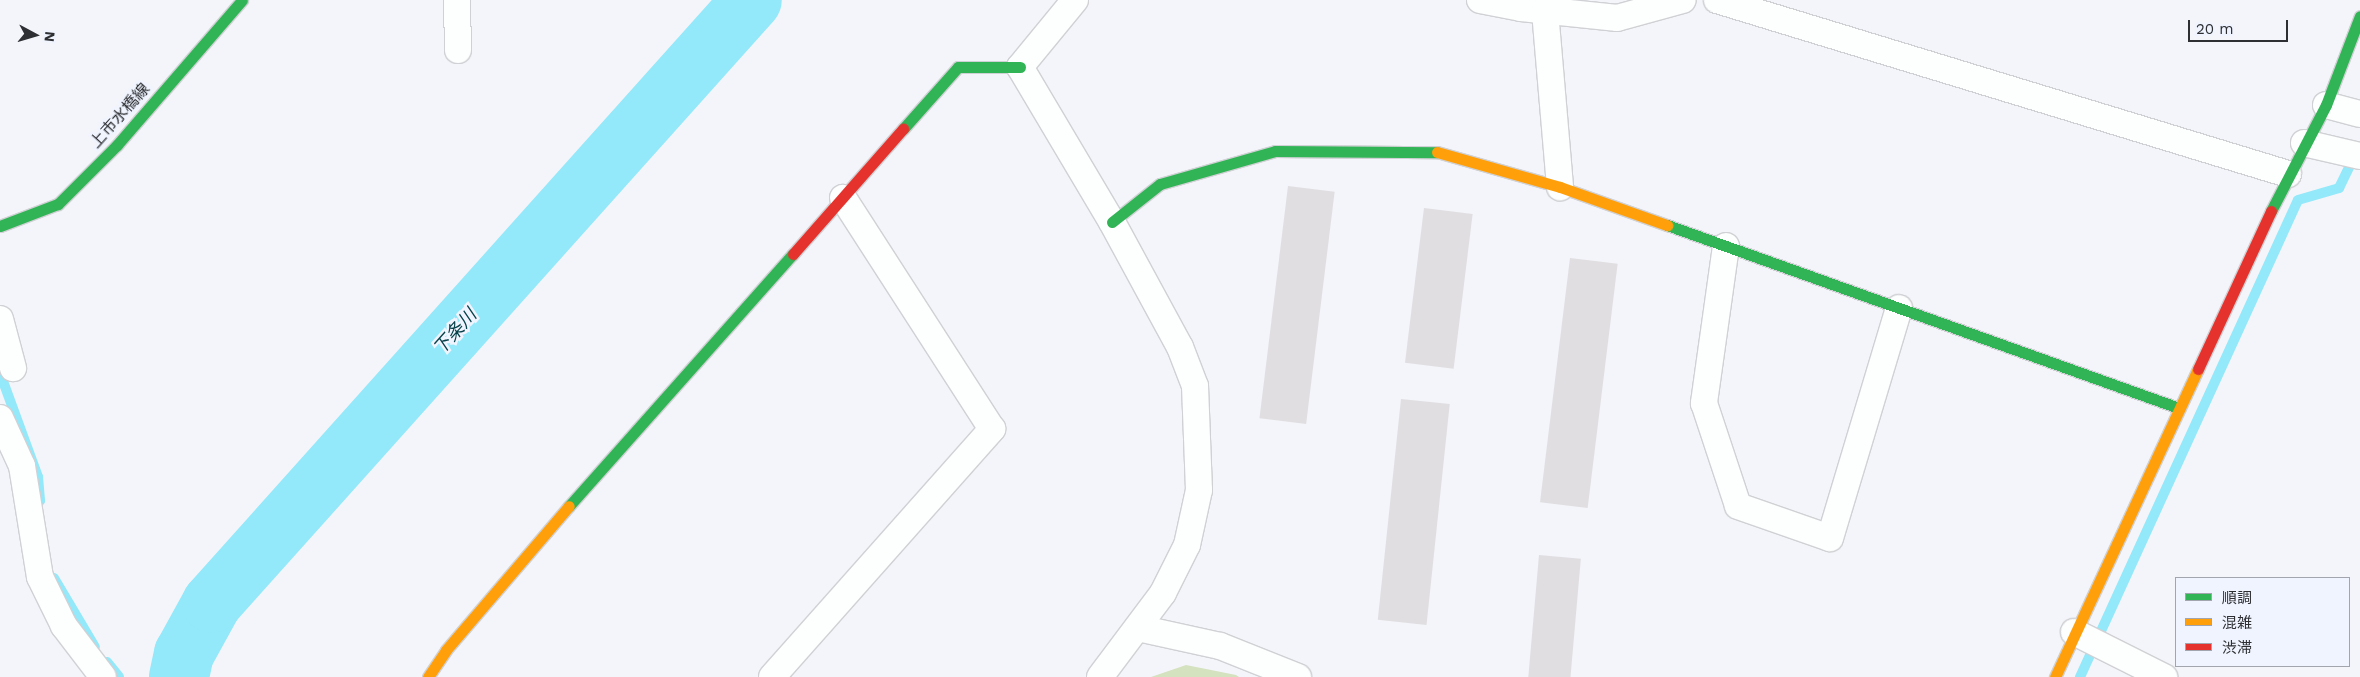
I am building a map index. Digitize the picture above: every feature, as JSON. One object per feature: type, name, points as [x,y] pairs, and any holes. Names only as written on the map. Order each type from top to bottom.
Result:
[{"type":"street","name":"上市水橋線","points":[[0,226],[58,204],[117,145],[242,0]]},
{"type":"street","points":[[457,0],[458,50]]},
{"type":"street","points":[[1020,67],[1075,0]]},
{"type":"street","points":[[1480,0],[1546,11],[1617,18],[1683,0]]},
{"type":"street","points":[[1717,0],[2288,174]]},
{"type":"street","points":[[1546,11],[1560,187]]},
{"type":"street","points":[[2055,677],[2074,632],[2288,174],[2326,105],[2360,16]]},
{"type":"street","points":[[428,677],[446,650],[582,491],[958,67],[1020,67]]},
{"type":"street","points":[[1020,67],[1112,222],[1180,347],[1195,386],[1199,490],[1187,545],[1163,593],[1100,677]]},
{"type":"street","points":[[2326,105],[2360,114]]},
{"type":"street","points":[[2304,142],[2360,156]]},
{"type":"street","points":[[1112,222],[1160,184],[1275,150],[1432,151],[1560,187],[2178,408]]},
{"type":"street","points":[[772,677],[992,428],[843,198]]},
{"type":"street","points":[[1726,246],[1704,403],[1738,506],[1830,538],[1899,308]]},
{"type":"street","points":[[0,319],[13,368]]},
{"type":"street","points":[[0,418],[22,466],[40,577],[64,626],[103,677]]},
{"type":"street","points":[[1138,628],[1220,646],[1298,677]]},
{"type":"street","points":[[2074,632],[2164,677]]},
{"type":"green space","points":[[1186,665],[1236,675],[1239,677],[1151,677]]},
{"type":"building","points":[[1288,186],[1335,192],[1306,424],[1259,418]]},
{"type":"building","points":[[1424,208],[1473,214],[1454,369],[1405,363]]},
{"type":"building","points":[[1570,258],[1618,264],[1588,508],[1540,502]]},
{"type":"building","points":[[1401,399],[1450,404],[1427,625],[1378,620]]},
{"type":"building","points":[[1539,555],[1581,559],[1570,677],[1528,677]]},
{"type":"waterway","name":"下条川","points":[[179,677],[184,654],[212,603],[752,0]]},
{"type":"waterway","points":[[2080,677],[2298,200],[2339,188],[2355,155]]},
{"type":"waterway","points":[[0,373],[38,477],[40,501]]},
{"type":"waterway","points":[[54,578],[95,647]]},
{"type":"waterway","points":[[107,662],[119,677]]},
{"type":"traffic: fast","points":[[0,226],[58,204],[117,145],[242,0]]},
{"type":"traffic: fast","points":[[2271,211],[2326,105],[2360,16]]},
{"type":"traffic: fast","points":[[903,129],[958,67],[1020,67]]},
{"type":"traffic: fast","points":[[1112,222],[1160,184],[1275,151],[1437,152]]},
{"type":"traffic: fast","points":[[1667,225],[2179,408]]},
{"type":"traffic: fast","points":[[569,506],[793,254]]},
{"type":"traffic: slow","points":[[1437,152],[1560,187],[1667,225]]},
{"type":"traffic: slow","points":[[2055,677],[2198,369]]},
{"type":"traffic: slow","points":[[428,677],[446,650],[569,506]]},
{"type":"traffic: jam","points":[[793,254],[903,129]]},
{"type":"traffic: jam","points":[[2198,369],[2271,211]]}]
